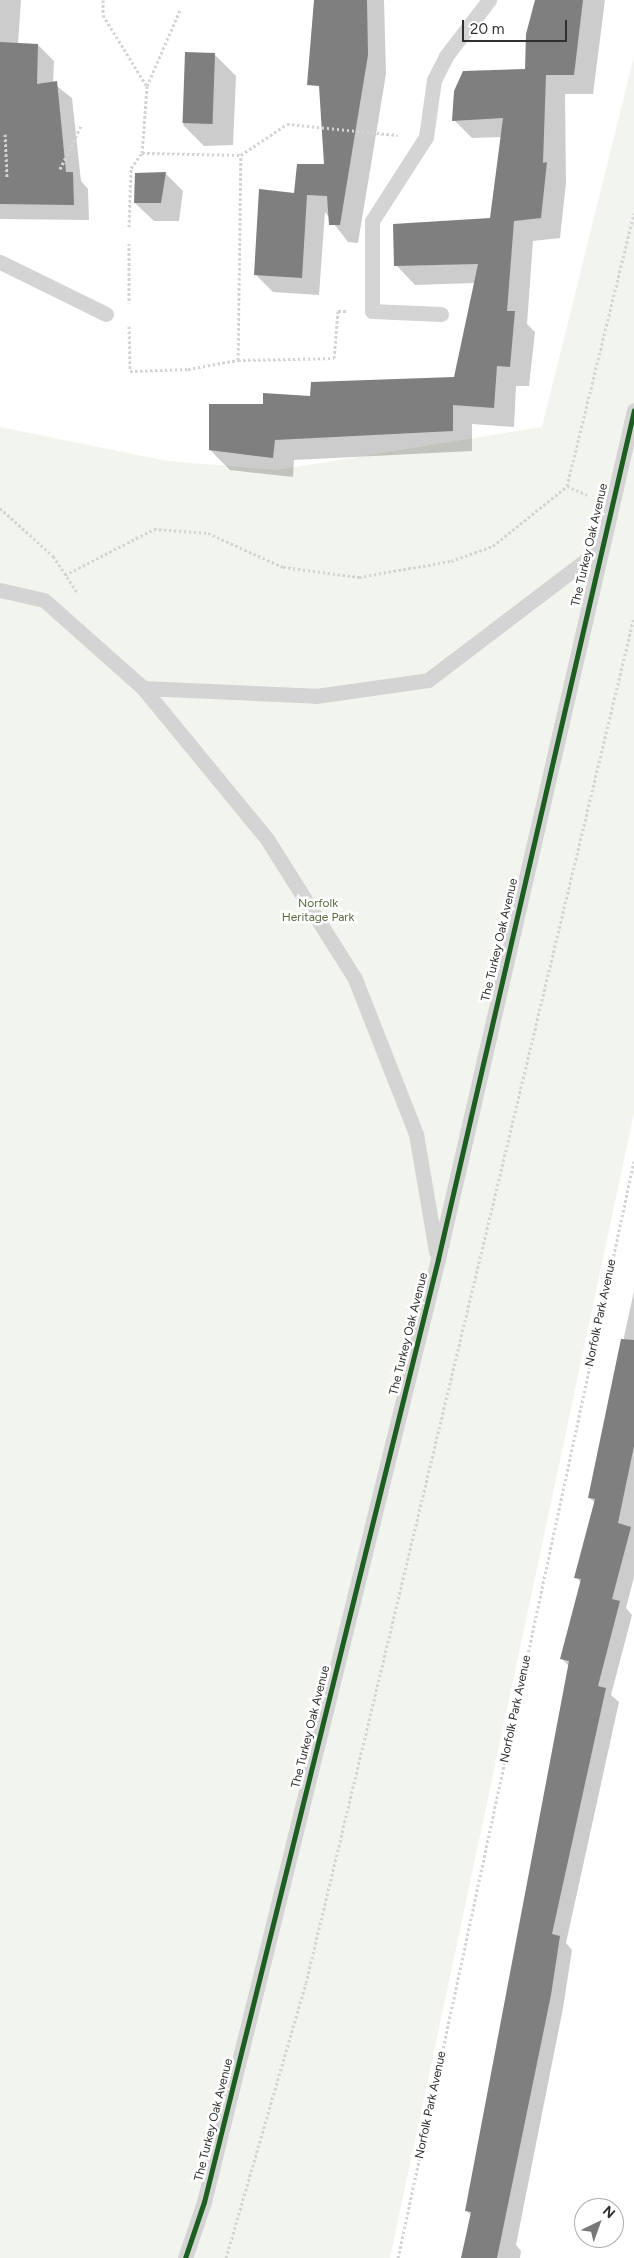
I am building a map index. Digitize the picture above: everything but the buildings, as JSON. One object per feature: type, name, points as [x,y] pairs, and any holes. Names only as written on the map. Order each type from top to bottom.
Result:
[{"type":"lane","points":[[441,314],[372,311],[372,220],[426,138],[434,80],[489,0]]},
{"type":"lane","points":[[0,262],[106,314]]},
{"type":"lane","name":"The Turkey Oak Avenue","points":[[185,2258],[204,2202],[438,1259],[599,550],[634,410]]},
{"type":"lane","points":[[143,688],[316,696],[428,680],[599,550]]},
{"type":"lane","points":[[0,590],[44,600],[143,688],[268,839],[355,979],[416,1134],[438,1259]]},
{"type":"path","points":[[103,0],[103,15],[146,86]]},
{"type":"path","points":[[129,227],[131,168],[142,153],[146,86],[180,10]]},
{"type":"path","points":[[142,153],[241,155],[287,124],[426,138]]},
{"type":"path","points":[[60,169],[81,126]]},
{"type":"path","points":[[5,134],[7,178]]},
{"type":"path","points":[[0,155],[6,154]]},
{"type":"path","points":[[238,360],[241,155]]},
{"type":"path","points":[[66,575],[154,529],[208,533],[283,567],[359,577],[451,561],[493,546],[567,486],[634,213]]},
{"type":"path","points":[[129,243],[129,307]]},
{"type":"path","points":[[129,316],[130,371],[238,360],[334,358],[338,311],[372,311]]},
{"type":"path","points":[[226,2258],[306,1983],[634,617]]},
{"type":"green space","name":"Norfolk Heritage Park","points":[[634,56],[634,1113],[390,2258],[0,2258],[0,427],[167,461],[277,470],[542,427]]},
{"type":"cycle path","points":[[185,2258],[204,2202],[438,1259],[634,410]]}]
